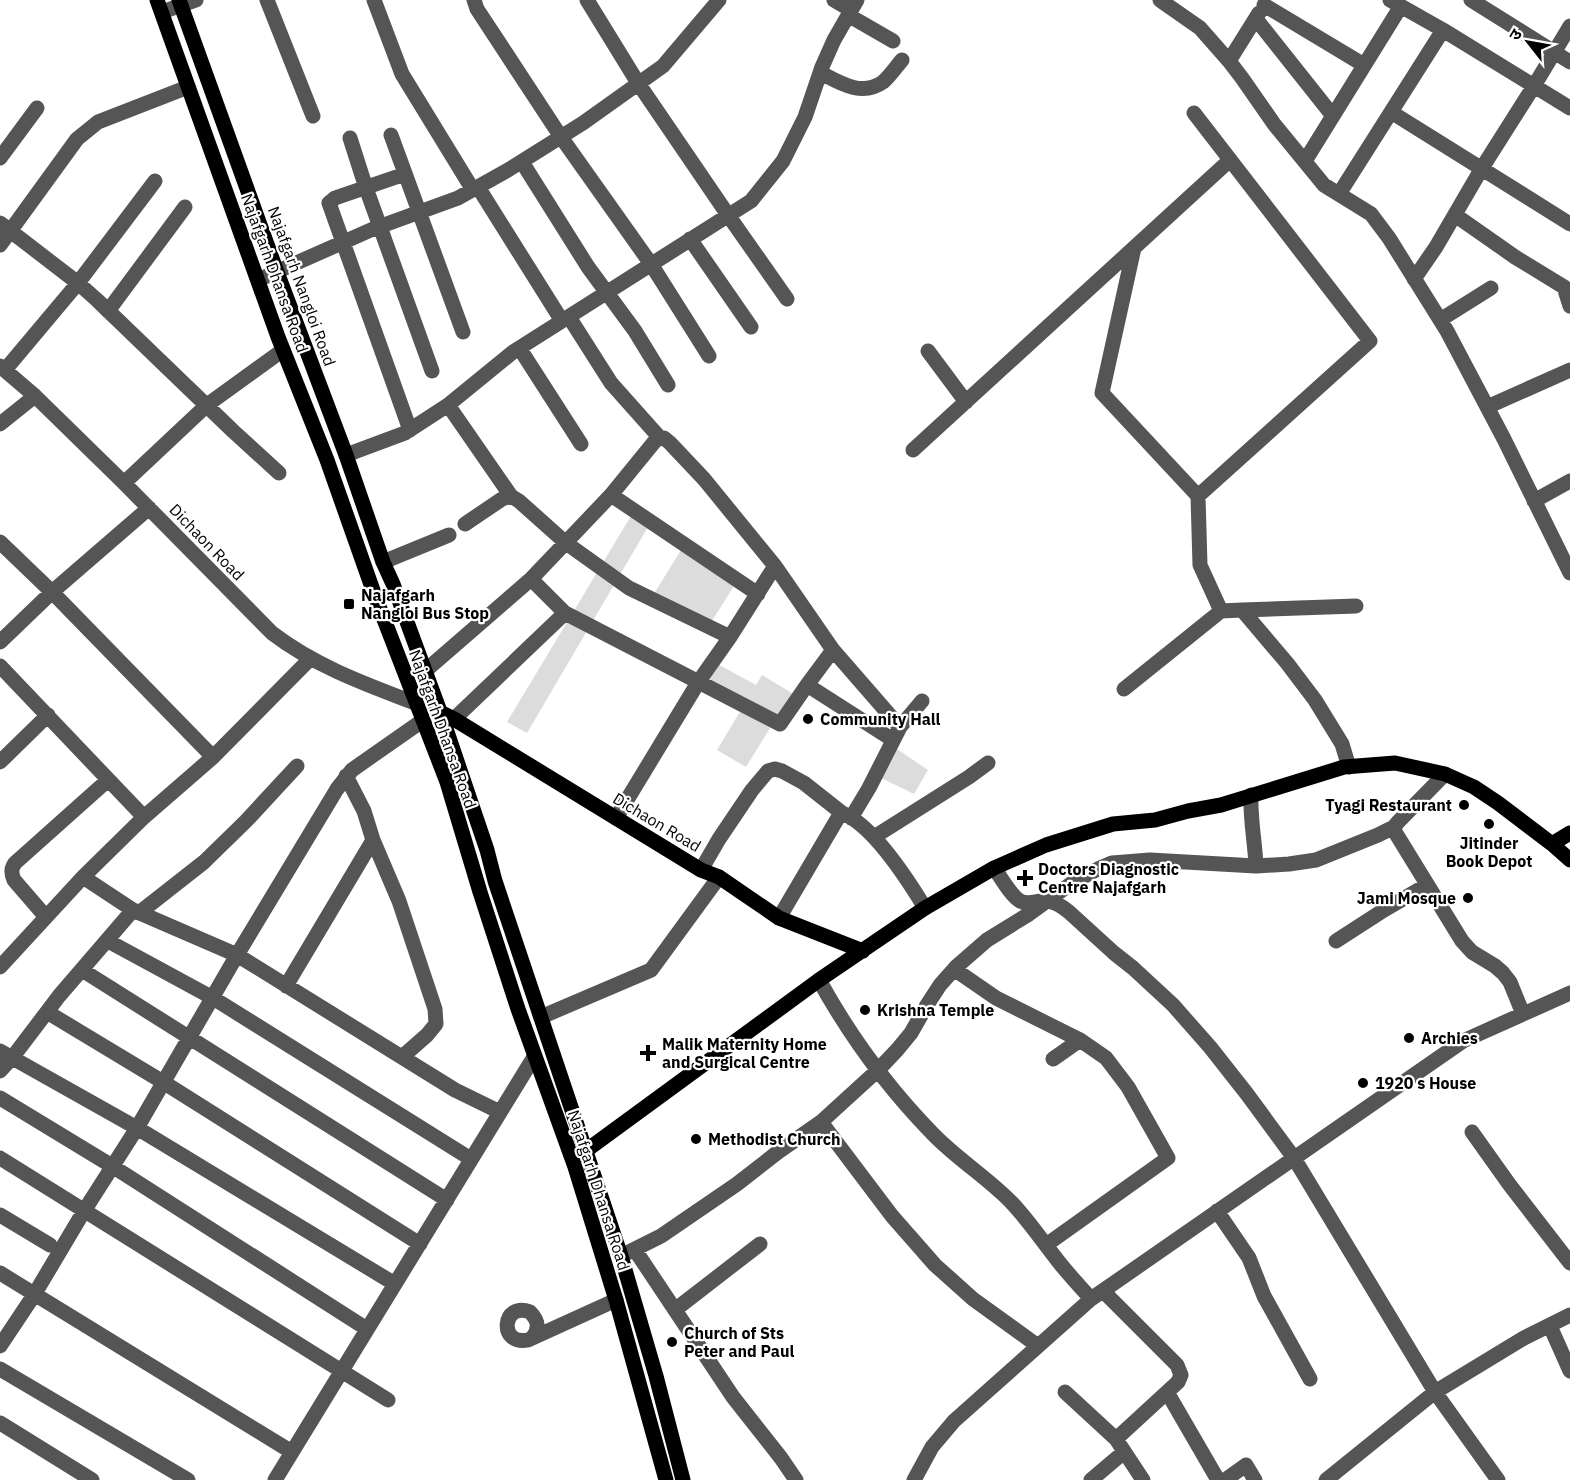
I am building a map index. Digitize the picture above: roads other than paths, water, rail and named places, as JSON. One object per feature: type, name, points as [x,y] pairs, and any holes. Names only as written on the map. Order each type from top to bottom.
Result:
[{"type":"main road","name":"Najafgarh Nangloi Road","points":[[180,3],[383,562],[425,671],[587,1151],[628,1253],[683,1480]]},
{"type":"main road","name":"Najafgarh Dhansa Road","points":[[159,6],[283,350],[327,460],[375,596],[447,782],[480,892],[534,1057],[572,1160],[616,1300],[666,1480]]},
{"type":"main road","name":"Dichaon Road","points":[[415,703],[454,719],[701,870],[719,877],[779,918],[863,951]]},
{"type":"main road","points":[[572,1160],[819,980],[925,908],[994,868],[1046,844],[1113,824],[1155,820],[1221,805],[1349,767],[1395,763],[1445,774],[1474,787],[1552,844],[1570,860]]},
{"type":"main road","points":[[1552,844],[1570,833]]},
{"type":"street","points":[[159,6],[196,0]]},
{"type":"street","points":[[267,0],[312,116]]},
{"type":"street","points":[[374,0],[402,74],[476,188],[611,383],[660,438],[670,442],[704,479],[775,566],[833,650],[896,734]]},
{"type":"street","points":[[474,0],[477,9],[561,136],[651,264],[709,356]]},
{"type":"street","points":[[587,0],[638,83],[787,298]]},
{"type":"street","points":[[258,280],[380,226],[458,198],[522,162],[663,66],[719,0]]},
{"type":"street","points":[[834,0],[852,8],[893,41]]},
{"type":"street","points":[[1161,0],[1200,28],[1229,61],[1274,124],[1324,185],[1371,214],[1440,320],[1487,407],[1570,573]]},
{"type":"street","points":[[1470,0],[1570,62]]},
{"type":"street","points":[[1229,61],[1266,3],[1364,65]]},
{"type":"street","points":[[1305,161],[1364,65],[1395,3],[1570,108]]},
{"type":"street","points":[[346,455],[410,430],[448,405],[520,348],[752,201],[783,161],[806,117],[820,73],[834,40],[852,8]]},
{"type":"street","points":[[1256,19],[1333,116]]},
{"type":"street","points":[[1414,279],[1436,247],[1570,26]]},
{"type":"street","points":[[1339,194],[1443,30]]},
{"type":"street","points":[[820,73],[849,87],[871,88],[883,81],[902,60]]},
{"type":"street","points":[[0,245],[5,228],[85,132],[98,122],[188,87]]},
{"type":"street","points":[[0,158],[37,108]]},
{"type":"street","points":[[1391,112],[1570,224]]},
{"type":"street","points":[[1194,113],[1370,341],[1198,496]]},
{"type":"street","points":[[391,135],[462,332]]},
{"type":"street","points":[[350,138],[432,371]]},
{"type":"street","points":[[913,450],[1230,160]]},
{"type":"street","points":[[522,162],[588,267],[635,331],[668,385]]},
{"type":"street","points":[[405,174],[335,198],[329,203],[410,430]]},
{"type":"street","points":[[2,368],[78,283],[155,181]]},
{"type":"street","points":[[108,311],[185,207]]},
{"type":"street","points":[[1455,215],[1515,257],[1564,287],[1570,306]]},
{"type":"street","points":[[5,228],[78,283],[279,473]]},
{"type":"street","points":[[690,239],[751,327]]},
{"type":"street","points":[[1134,248],[1102,393],[1198,496],[1200,565],[1221,611]]},
{"type":"street","points":[[1440,320],[1491,288]]},
{"type":"street","points":[[520,348],[581,444]]},
{"type":"street","points":[[124,483],[207,405],[283,350]]},
{"type":"street","points":[[928,351],[966,402]]},
{"type":"street","name":"Dichaon Road","points":[[2,368],[35,396],[262,624],[284,642],[310,659],[415,703]]},
{"type":"street","points":[[1487,407],[1570,370]]},
{"type":"street","points":[[0,424],[35,396]]},
{"type":"street","points":[[448,405],[511,496],[566,543],[629,588],[730,637]]},
{"type":"street","points":[[425,671],[531,579],[611,495],[655,441],[660,438]]},
{"type":"street","points":[[1534,501],[1570,481]]},
{"type":"street","points":[[611,495],[758,594]]},
{"type":"street","points":[[465,524],[502,499],[511,496]]},
{"type":"street","points":[[0,642],[52,592],[149,508]]},
{"type":"street","points":[[383,562],[449,535]]},
{"type":"street","points":[[0,542],[213,757]]},
{"type":"street","points":[[616,818],[699,681],[775,566]]},
{"type":"street","points":[[531,579],[565,613],[780,724],[833,650]]},
{"type":"street","points":[[1124,689],[1221,611],[1356,606]]},
{"type":"street","points":[[1242,610],[1316,700],[1342,744],[1349,767]]},
{"type":"street","points":[[454,719],[565,613]]},
{"type":"street","points":[[2,959],[144,817],[213,757],[310,659]]},
{"type":"street","points":[[0,666],[144,817]]},
{"type":"street","points":[[807,685],[896,734]]},
{"type":"street","points":[[847,816],[869,788],[896,734],[922,701]]},
{"type":"street","points":[[0,762],[48,715]]},
{"type":"street","points":[[0,1346],[137,1128],[237,955],[346,776],[422,721]]},
{"type":"street","points":[[873,837],[988,763]]},
{"type":"street","points":[[0,1071],[6,1054],[48,1012],[81,970],[136,911],[204,862],[297,766]]},
{"type":"street","points":[[701,870],[760,779],[768,771],[775,769],[804,783],[884,847],[925,908]]},
{"type":"street","points":[[796,1480],[734,1396],[676,1310],[628,1253],[661,1236],[821,1122],[878,1070],[911,1033],[940,985],[954,969],[987,940],[1098,869],[1112,863],[1150,861],[1256,866],[1316,860],[1394,827],[1445,774]]},
{"type":"street","points":[[346,776],[364,811],[373,840],[399,901],[435,1009],[436,1024],[428,1035],[402,1057]]},
{"type":"street","points":[[11,874],[15,862],[108,780]]},
{"type":"street","points":[[1251,795],[1250,813],[1256,846],[1256,866]]},
{"type":"street","points":[[779,918],[839,816],[847,816]]},
{"type":"street","points":[[1394,827],[1462,941],[1472,952],[1495,966],[1510,982],[1523,1014]]},
{"type":"street","points":[[286,986],[373,840]]},
{"type":"street","points":[[0,862],[46,917]]},
{"type":"street","points":[[994,868],[1020,901],[1030,904],[1047,900],[1069,912],[1173,1005],[1210,1047],[1294,1158],[1435,1392],[1498,1480]]},
{"type":"street","points":[[83,877],[136,911],[237,955],[455,1090],[500,1112]]},
{"type":"street","points":[[542,1017],[651,970],[719,877]]},
{"type":"street","points":[[1336,942],[1427,885]]},
{"type":"street","points":[[108,940],[213,998],[471,1160]]},
{"type":"street","points":[[954,969],[996,998],[1080,1040],[1106,1058],[1123,1080],[1168,1158],[1046,1245]]},
{"type":"street","points":[[81,970],[447,1200]]},
{"type":"street","points":[[819,980],[837,1012],[878,1070],[934,1135],[1013,1203],[1046,1245],[1097,1295],[1177,1365],[1181,1375],[1178,1382],[1090,1480]]},
{"type":"street","points":[[914,1480],[932,1448],[954,1421],[1097,1295],[1463,1041],[1570,993]]},
{"type":"street","points":[[48,1012],[420,1244]]},
{"type":"street","points":[[1053,1059],[1080,1040]]},
{"type":"street","points":[[6,1054],[137,1128],[395,1284]]},
{"type":"street","points":[[275,1480],[534,1057]]},
{"type":"street","points":[[0,1098],[112,1166],[368,1329]]},
{"type":"street","points":[[821,1122],[892,1216],[935,1265],[973,1299],[1038,1346]]},
{"type":"street","points":[[1472,1132],[1570,1263]]},
{"type":"street","points":[[0,1158],[388,1400]]},
{"type":"street","points":[[1217,1211],[1249,1258],[1264,1296],[1310,1379]]},
{"type":"street","points":[[0,1215],[50,1245]]},
{"type":"street","points":[[676,1310],[760,1244]]},
{"type":"street","points":[[0,1273],[292,1452]]},
{"type":"street","points":[[533,1336],[616,1300]]},
{"type":"street","points":[[1326,1480],[1435,1392],[1524,1338],[1570,1315]]},
{"type":"street","points":[[1550,1326],[1570,1371]]},
{"type":"street","points":[[0,1369],[188,1480]]},
{"type":"street","points":[[1065,1392],[1120,1446],[1143,1480]]},
{"type":"street","points":[[1167,1392],[1218,1480]]},
{"type":"street","points":[[0,1423],[92,1480]]},
{"type":"street","points":[[1225,1480],[1246,1465],[1255,1480]]},
{"type":"place","name":"Najafgarh Nangloi Bus Stop","points":[[349,604]]},
{"type":"place","name":"Community Hall","points":[[808,719]]},
{"type":"place","name":"Tyagi Restaurant","points":[[1464,805]]},
{"type":"place","name":"Jitinder Book Depot","points":[[1489,824]]},
{"type":"place","name":"Doctors Diagnostic Centre Najafgarh","points":[[1025,878]]},
{"type":"place","name":"Jami Mosque","points":[[1468,898]]},
{"type":"place","name":"Krishna Temple","points":[[865,1010]]},
{"type":"place","name":"Archies","points":[[1409,1038]]},
{"type":"place","name":"Malik Maternity Home and Surgical Centre","points":[[648,1053]]},
{"type":"place","name":"1920 s House","points":[[1363,1083]]},
{"type":"place","name":"Methodist Church","points":[[696,1139]]},
{"type":"place","name":"Church of Sts Peter and Paul","points":[[672,1342]]}]
